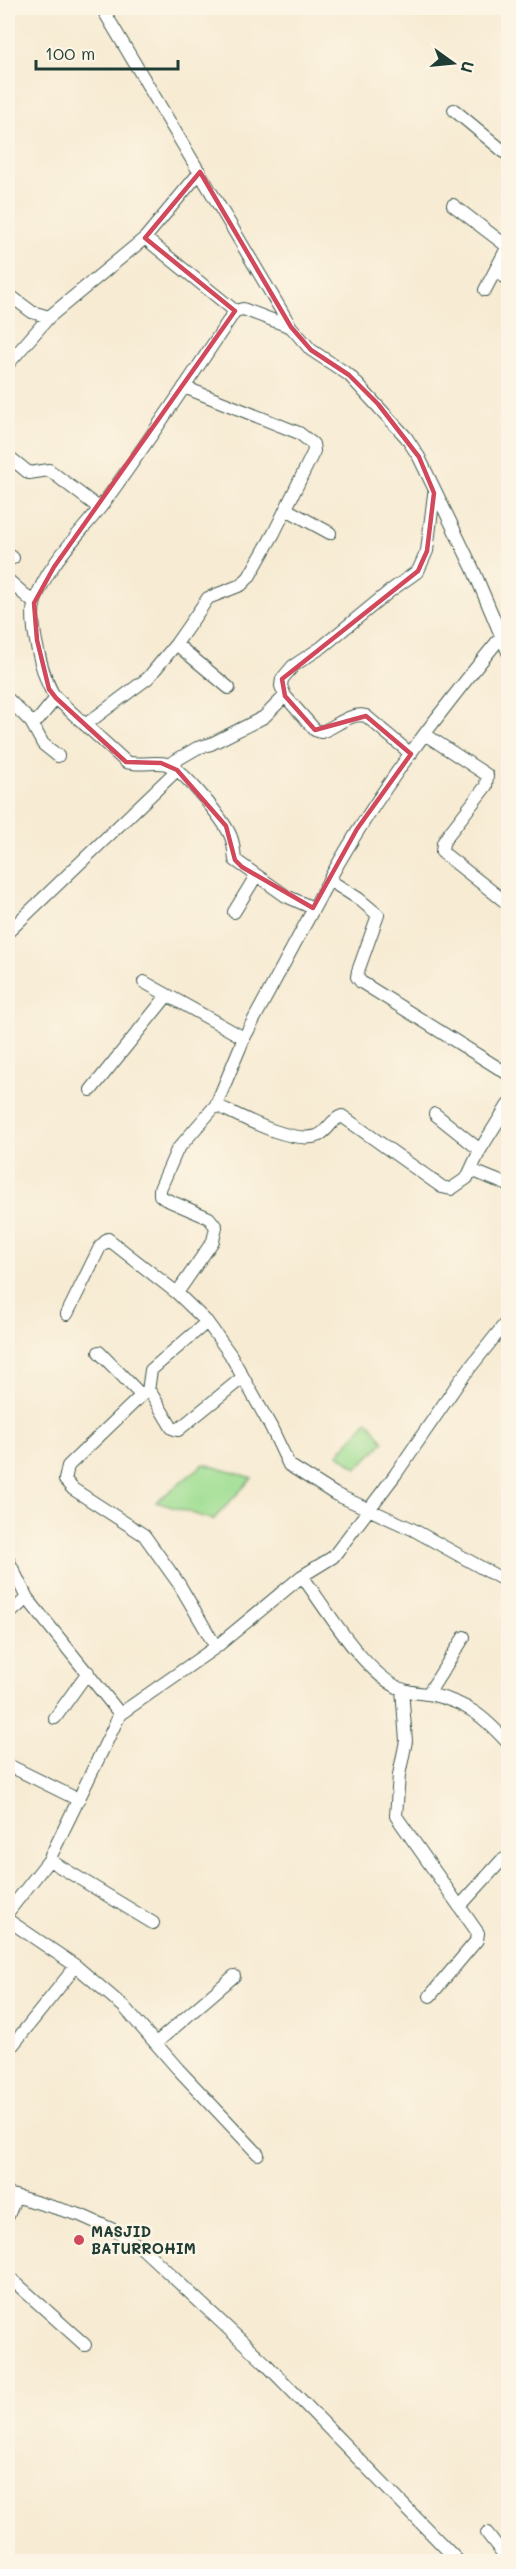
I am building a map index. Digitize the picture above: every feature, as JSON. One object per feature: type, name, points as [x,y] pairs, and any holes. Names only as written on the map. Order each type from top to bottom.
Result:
[{"type":"street","points":[[102,8],[291,327],[311,350],[349,375],[392,420],[419,457],[434,493],[473,569],[508,652]]},
{"type":"street","points":[[454,110],[508,155]]},
{"type":"street","points":[[8,364],[49,317],[145,238],[200,172]]},
{"type":"street","points":[[453,204],[508,246],[485,290]]},
{"type":"street","points":[[145,238],[236,311]]},
{"type":"street","points":[[495,271],[508,279]]},
{"type":"street","points":[[8,294],[32,312],[49,317]]},
{"type":"street","points":[[291,327],[243,309],[236,311],[99,508],[54,567],[34,603],[41,658],[49,689],[56,698],[126,762],[140,766],[173,767],[226,826],[232,839],[235,860],[255,876],[313,909]]},
{"type":"street","points":[[85,725],[148,678],[176,644],[208,598],[242,585],[249,577],[314,451],[314,444],[299,433],[184,387]]},
{"type":"street","points":[[8,456],[29,473],[49,470],[99,508]]},
{"type":"street","points":[[411,754],[366,716],[360,714],[321,732],[315,730],[285,696],[281,686],[287,671],[322,647],[418,571],[427,551],[434,493]]},
{"type":"street","points":[[286,509],[330,533]]},
{"type":"street","points":[[8,580],[34,603]]},
{"type":"street","points":[[177,1293],[213,1241],[216,1227],[209,1218],[160,1195],[160,1189],[177,1150],[216,1105],[244,1038],[357,829],[501,637]]},
{"type":"street","points":[[176,644],[229,688]]},
{"type":"street","points":[[8,932],[173,767],[197,748],[211,744],[264,717],[285,696]]},
{"type":"street","points":[[31,722],[38,720],[56,698]]},
{"type":"street","points":[[8,699],[31,722],[43,744],[58,756]]},
{"type":"street","points":[[426,735],[487,775],[486,786],[448,835],[443,843],[442,852],[508,904]]},
{"type":"street","points":[[234,912],[255,876]]},
{"type":"street","points":[[329,880],[359,899],[378,915],[358,971],[357,977],[361,982],[508,1074]]},
{"type":"street","points":[[144,982],[166,997],[244,1038]]},
{"type":"street","points":[[91,1090],[166,997]]},
{"type":"street","points":[[216,1105],[290,1136],[315,1137],[325,1132],[342,1116],[447,1189],[458,1187],[471,1170],[480,1150],[508,1105]]},
{"type":"street","points":[[435,1114],[480,1150]]},
{"type":"street","points":[[471,1170],[508,1185]]},
{"type":"street","points":[[67,1314],[100,1247],[108,1239],[177,1293],[207,1322],[262,1409],[289,1465],[303,1476],[368,1510],[412,1529],[500,1578],[504,1577],[508,1571]]},
{"type":"street","points":[[8,1912],[49,1860],[120,1714],[216,1647],[302,1576],[333,1557],[395,1475],[461,1378],[508,1320]]},
{"type":"street","points":[[207,1322],[151,1370],[145,1393],[68,1466],[65,1480],[99,1508],[144,1535],[179,1584],[216,1647]]},
{"type":"street","points":[[99,1352],[145,1393],[172,1428],[178,1430],[242,1378]]},
{"type":"street","points":[[8,1560],[27,1598],[120,1714]]},
{"type":"street","points":[[302,1576],[373,1669],[402,1689],[458,1701],[483,1715],[508,1743]]},
{"type":"street","points":[[8,1615],[27,1598]]},
{"type":"street","points":[[428,1694],[464,1637]]},
{"type":"street","points":[[55,1718],[88,1672]]},
{"type":"street","points":[[402,1689],[406,1741],[399,1775],[396,1816],[476,1928],[477,1940],[430,1996]]},
{"type":"street","points":[[8,1765],[79,1800]]},
{"type":"street","points":[[460,1906],[501,1861],[508,1857]]},
{"type":"street","points":[[49,1860],[153,1923]]},
{"type":"street","points":[[8,1920],[76,1966],[124,2007],[258,2154]]},
{"type":"street","points":[[8,2051],[76,1966]]},
{"type":"street","points":[[156,2043],[234,1976]]},
{"type":"street","points":[[8,2216],[11,2196],[80,2215],[120,2233],[143,2249],[264,2362],[459,2562]]},
{"type":"street","points":[[8,2276],[85,2345]]},
{"type":"street","points":[[487,2533],[508,2560]]},
{"type":"highlighted area","points":[[200,172],[291,327],[311,350],[349,375],[378,404],[419,457],[434,493],[427,551],[418,571],[282,679],[285,696],[315,730],[366,716],[411,754],[357,829],[313,908],[242,867],[235,860],[226,826],[177,770],[161,763],[126,762],[56,698],[49,689],[37,640],[34,603],[54,567],[235,311],[145,238]]},
{"type":"green space","points":[[368,1420],[384,1442],[357,1468],[338,1454]]},
{"type":"green space","points":[[204,1464],[252,1478],[213,1520],[156,1502]]},
{"type":"place","name":"MASJID BATURROHIM","points":[[79,2240]]}]
